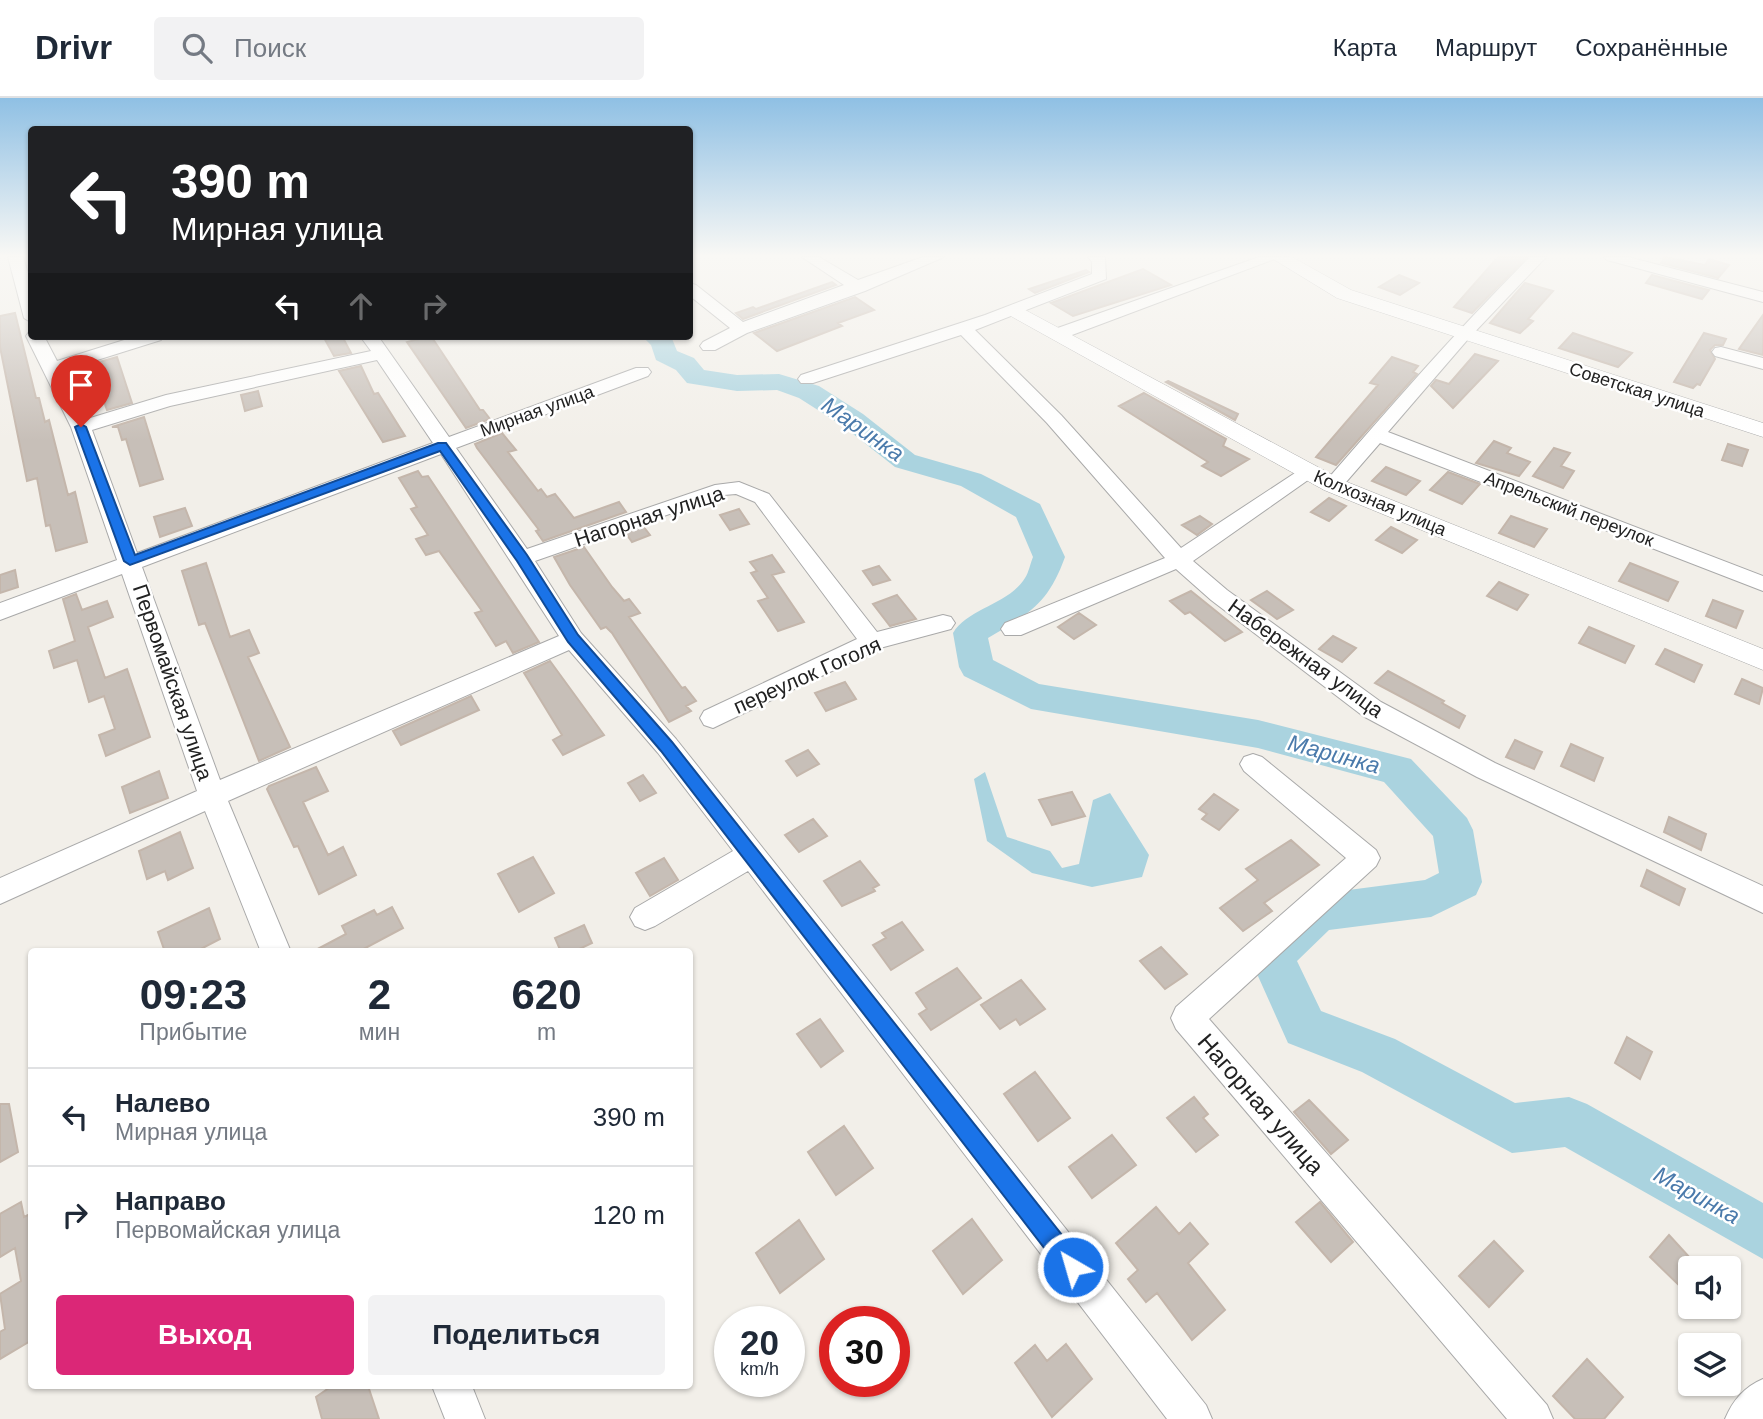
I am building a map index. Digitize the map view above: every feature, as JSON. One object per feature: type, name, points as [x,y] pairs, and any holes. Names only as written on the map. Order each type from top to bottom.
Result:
[{"type":"street","points":[[728,319],[741,329]]},
{"type":"street","points":[[709,346],[741,329],[771,319]]},
{"type":"street","points":[[807,379],[991,319]]},
{"type":"street","name":"Колхозная улица","points":[[1030,319],[1333,485],[1763,660]]},
{"type":"street","points":[[1058,334],[1101,319]]},
{"type":"street","name":"Советская улица","points":[[1417,319],[1763,430]]},
{"type":"street","points":[[1333,485],[1478,319]]},
{"type":"street","name":"Набережная улица","points":[[964,329],[1090,458],[1179,560],[1219,595],[1372,709],[1486,770],[1763,900]]},
{"type":"street","name":"Первомайская улица","points":[[37,340],[54,368],[81,427],[212,795],[274,948]]},
{"type":"street","points":[[54,368],[142,340]]},
{"type":"street","points":[[372,340],[442,446],[522,558],[573,639],[667,746],[1192,1419]]},
{"type":"street","points":[[1721,352],[1763,364]]},
{"type":"street","points":[[81,427],[166,401],[381,354]]},
{"type":"street","name":"Мирная улица","points":[[0,612],[130,561],[642,372]]},
{"type":"street","name":"Апрельский переулок","points":[[1375,434],[1763,584]]},
{"type":"street","points":[[1013,629],[1179,560],[1308,473]]},
{"type":"street","name":"Нагорная улица","points":[[522,558],[722,489],[739,488],[762,498],[872,642]]},
{"type":"street","name":"переулок Гоголя","points":[[713,718],[872,642],[943,623]]},
{"type":"street","points":[[0,891],[212,795],[573,639]]},
{"type":"street","name":"Нагорная улица","points":[[1253,764],[1366,858],[1187,1018],[1534,1419]]},
{"type":"street","points":[[645,917],[751,855]]},
{"type":"street","points":[[453,1389],[465,1419]]},
{"type":"street","points":[[1745,1419],[1763,1399]]},
{"type":"water","points":[[985,772],[1007,837],[1050,851],[1062,868],[1079,864],[1093,800],[1110,793],[1149,855],[1142,877],[1092,887],[1032,873],[987,841],[974,779]]},
{"type":"building","points":[[0,319],[16,319],[36,398],[39,398],[45,422],[49,420],[68,495],[75,492],[87,542],[56,551],[50,525],[46,526],[37,478],[27,481],[0,347]]},
{"type":"building","points":[[794,319],[850,319],[838,323],[842,326],[777,351],[754,333]]},
{"type":"building","points":[[1494,319],[1533,321],[1520,333],[1490,323]]},
{"type":"building","points":[[1760,319],[1763,319],[1763,355],[1739,349]]},
{"type":"building","points":[[1573,333],[1632,353],[1618,367],[1559,348]]},
{"type":"building","points":[[1704,333],[1726,339],[1723,345],[1715,345],[1710,350],[1715,359],[1700,385],[1697,384],[1693,388],[1674,382]]},
{"type":"building","points":[[325,340],[344,340],[351,353],[334,356]]},
{"type":"building","points":[[434,340],[480,410],[490,419],[466,428],[407,342]]},
{"type":"building","points":[[1475,354],[1498,361],[1453,408],[1431,386],[1436,380],[1449,384]]},
{"type":"building","points":[[117,357],[132,403],[107,410],[96,378],[102,376],[96,363]]},
{"type":"building","points":[[1392,357],[1418,366],[1413,372],[1417,374],[1336,465],[1316,457],[1378,385],[1370,383]]},
{"type":"building","points":[[361,366],[374,394],[378,393],[405,436],[383,442],[339,371]]},
{"type":"building","points":[[1166,382],[1238,414],[1235,420]]},
{"type":"building","points":[[258,391],[262,406],[245,411],[241,395]]},
{"type":"building","points":[[1144,393],[1226,439],[1223,446],[1249,459],[1221,476],[1202,466],[1208,462],[1119,406]]},
{"type":"building","points":[[144,417],[163,479],[140,486],[126,439],[122,440],[118,427],[112,427]]},
{"type":"building","points":[[502,433],[516,450],[508,452],[538,491],[541,489],[547,497],[555,494],[574,518],[619,502],[626,512],[543,541],[536,531],[539,530],[475,444]]},
{"type":"building","points":[[1494,441],[1511,448],[1507,453],[1530,462],[1519,476],[1476,463]]},
{"type":"building","points":[[1728,444],[1748,450],[1742,466],[1722,460]]},
{"type":"building","points":[[1554,448],[1570,453],[1561,466],[1574,471],[1563,488],[1533,476]]},
{"type":"building","points":[[1386,467],[1420,481],[1406,495],[1372,481]]},
{"type":"building","points":[[418,471],[422,477],[428,476],[539,642],[513,653],[506,641],[496,646],[475,613],[482,611],[439,551],[426,555],[416,539],[428,535],[411,509],[417,507],[399,478]]},
{"type":"building","points":[[1448,472],[1480,484],[1462,504],[1430,490]]},
{"type":"building","points":[[1329,498],[1346,506],[1329,521],[1311,512]]},
{"type":"building","points":[[185,508],[192,526],[160,537],[154,517]]},
{"type":"building","points":[[739,509],[749,524],[730,530],[720,515]]},
{"type":"building","points":[[1200,516],[1212,524],[1197,535],[1182,525]]},
{"type":"building","points":[[1511,516],[1547,529],[1534,547],[1499,533]]},
{"type":"building","points":[[643,526],[650,535],[632,542],[625,532]]},
{"type":"building","points":[[1391,527],[1417,540],[1402,553],[1376,540]]},
{"type":"building","points":[[584,547],[612,587],[624,601],[629,599],[640,613],[629,617],[682,688],[685,687],[696,701],[686,706],[691,711],[669,722],[612,633],[606,627],[601,629],[570,585],[554,557]]},
{"type":"building","points":[[772,555],[784,572],[772,575],[804,622],[778,631],[758,601],[768,598],[751,573],[757,571],[750,562]]},
{"type":"building","points":[[206,563],[230,637],[249,630],[259,653],[248,657],[290,747],[259,761],[205,623],[199,625],[182,571]]},
{"type":"building","points":[[1630,563],[1678,582],[1668,601],[1619,581]]},
{"type":"building","points":[[879,566],[890,580],[873,585],[863,571]]},
{"type":"building","points":[[15,570],[18,587],[0,593],[0,575]]},
{"type":"building","points":[[1499,582],[1528,595],[1517,610],[1487,596]]},
{"type":"building","points":[[1191,591],[1242,632],[1225,641],[1190,612],[1185,614],[1170,601]]},
{"type":"building","points":[[1267,591],[1293,610],[1277,619],[1251,600]]},
{"type":"building","points":[[76,594],[82,610],[107,601],[113,617],[88,627],[105,678],[127,669],[150,737],[106,756],[99,735],[115,729],[104,696],[89,702],[77,660],[54,668],[49,651],[75,641],[63,599]]},
{"type":"building","points":[[897,595],[916,619],[890,626],[873,604]]},
{"type":"building","points":[[1713,600],[1743,611],[1736,628],[1706,616]]},
{"type":"building","points":[[1079,613],[1096,625],[1074,639],[1058,627]]},
{"type":"building","points":[[1589,627],[1634,646],[1625,663],[1579,643]]},
{"type":"building","points":[[1333,636],[1356,648],[1342,662],[1319,649]]},
{"type":"building","points":[[1665,649],[1702,665],[1694,682],[1656,664]]},
{"type":"building","points":[[550,661],[604,735],[563,755],[553,740],[562,735],[524,673]]},
{"type":"building","points":[[1388,671],[1444,701],[1442,703],[1465,716],[1459,728],[1375,683]]},
{"type":"building","points":[[1742,679],[1763,688],[1759,704],[1735,694]]},
{"type":"building","points":[[845,682],[856,699],[826,711],[815,693]]},
{"type":"building","points":[[471,696],[479,710],[401,745],[393,731]]},
{"type":"building","points":[[1515,740],[1542,752],[1534,769],[1506,757]]},
{"type":"building","points":[[1571,744],[1603,758],[1594,781],[1561,766]]},
{"type":"building","points":[[808,750],[819,764],[797,776],[786,761]]},
{"type":"building","points":[[316,767],[328,791],[303,802],[328,855],[343,847],[356,875],[319,894],[298,846],[294,847],[267,789]]},
{"type":"building","points":[[159,771],[168,798],[130,813],[122,787]]},
{"type":"building","points":[[643,775],[656,793],[640,801],[628,783]]},
{"type":"building","points":[[1072,792],[1085,816],[1052,825],[1039,800]]},
{"type":"building","points":[[1214,794],[1238,810],[1219,830],[1202,819],[1207,814],[1199,809]]},
{"type":"building","points":[[1669,817],[1706,834],[1701,850],[1664,832]]},
{"type":"building","points":[[813,819],[827,836],[799,852],[785,835]]},
{"type":"building","points":[[180,832],[193,868],[168,880],[165,871],[147,879],[139,851]]},
{"type":"building","points":[[1291,840],[1319,865],[1264,903],[1272,911],[1243,931],[1220,908],[1258,880],[1246,869]]},
{"type":"building","points":[[533,857],[554,893],[519,912],[498,874]]},
{"type":"building","points":[[664,858],[678,880],[650,896],[636,873]]},
{"type":"building","points":[[860,861],[879,885],[873,888],[875,891],[842,906],[824,881]]},
{"type":"building","points":[[1647,870],[1685,889],[1679,905],[1641,886]]},
{"type":"building","points":[[392,907],[403,928],[366,948],[320,948],[346,934],[342,926],[374,910],[377,915]]},
{"type":"building","points":[[209,908],[220,939],[203,948],[164,948],[158,932]]},
{"type":"building","points":[[902,922],[923,950],[891,970],[873,945],[886,938],[882,933]]},
{"type":"building","points":[[584,925],[592,943],[581,948],[559,948],[555,938]]},
{"type":"building","points":[[1161,947],[1187,974],[1165,989],[1140,961]]},
{"type":"building","points":[[957,968],[981,998],[931,1030],[919,1014],[927,1009],[916,993]]},
{"type":"building","points":[[1021,980],[1045,1009],[1020,1025],[1016,1019],[1000,1029],[981,1005]]},
{"type":"building","points":[[820,1019],[843,1051],[821,1067],[797,1034]]},
{"type":"building","points":[[1627,1037],[1652,1052],[1640,1079],[1615,1063]]},
{"type":"building","points":[[1035,1072],[1070,1118],[1038,1141],[1004,1094]]},
{"type":"building","points":[[1194,1097],[1208,1114],[1203,1118],[1218,1135],[1196,1152],[1167,1118]]},
{"type":"building","points":[[1309,1100],[1348,1140],[1331,1154],[1294,1112]]},
{"type":"building","points":[[0,1104],[9,1104],[18,1152],[0,1162]]},
{"type":"building","points":[[844,1126],[873,1168],[836,1195],[808,1152]]},
{"type":"building","points":[[1112,1135],[1136,1165],[1092,1198],[1069,1167]]},
{"type":"building","points":[[21,1202],[24,1217],[28,1215],[28,1342],[0,1359],[0,1332],[5,1329],[0,1294],[21,1281],[15,1248],[0,1257],[0,1214]]},
{"type":"building","points":[[1320,1202],[1353,1242],[1331,1262],[1296,1222]]},
{"type":"building","points":[[1156,1207],[1179,1234],[1190,1223],[1208,1244],[1188,1263],[1225,1310],[1192,1340],[1157,1293],[1146,1302],[1128,1279],[1138,1270],[1116,1243]]},
{"type":"building","points":[[972,1219],[1002,1260],[963,1294],[933,1251]]},
{"type":"building","points":[[799,1220],[824,1259],[780,1293],[756,1253]]},
{"type":"building","points":[[1669,1235],[1688,1256],[1678,1256],[1678,1284],[1650,1257]]},
{"type":"building","points":[[1494,1241],[1523,1271],[1489,1307],[1459,1276]]},
{"type":"building","points":[[1066,1344],[1092,1379],[1052,1417],[1015,1363],[1035,1345],[1047,1361]]},
{"type":"building","points":[[1587,1359],[1623,1397],[1604,1419],[1575,1419],[1553,1396]]},
{"type":"building","points":[[328,1389],[369,1389],[379,1419],[322,1419],[316,1397]]},
{"type":"waterway","name":"Маринка","points":[[660,340],[665,355],[685,364],[696,377],[737,383],[779,382],[809,392],[853,420],[905,461],[971,480],[1029,511],[1049,557],[1039,584],[1015,607],[970,633],[977,667],[1031,696],[1258,734],[1397,770],[1453,830],[1461,882],[1431,898],[1318,913],[1271,956],[1305,1027],[1378,1055],[1512,1128],[1569,1122],[1763,1232]]},
{"type":"route","points":[[81,427],[130,561],[442,446],[522,558],[573,639],[667,746],[1073,1267]]}]
